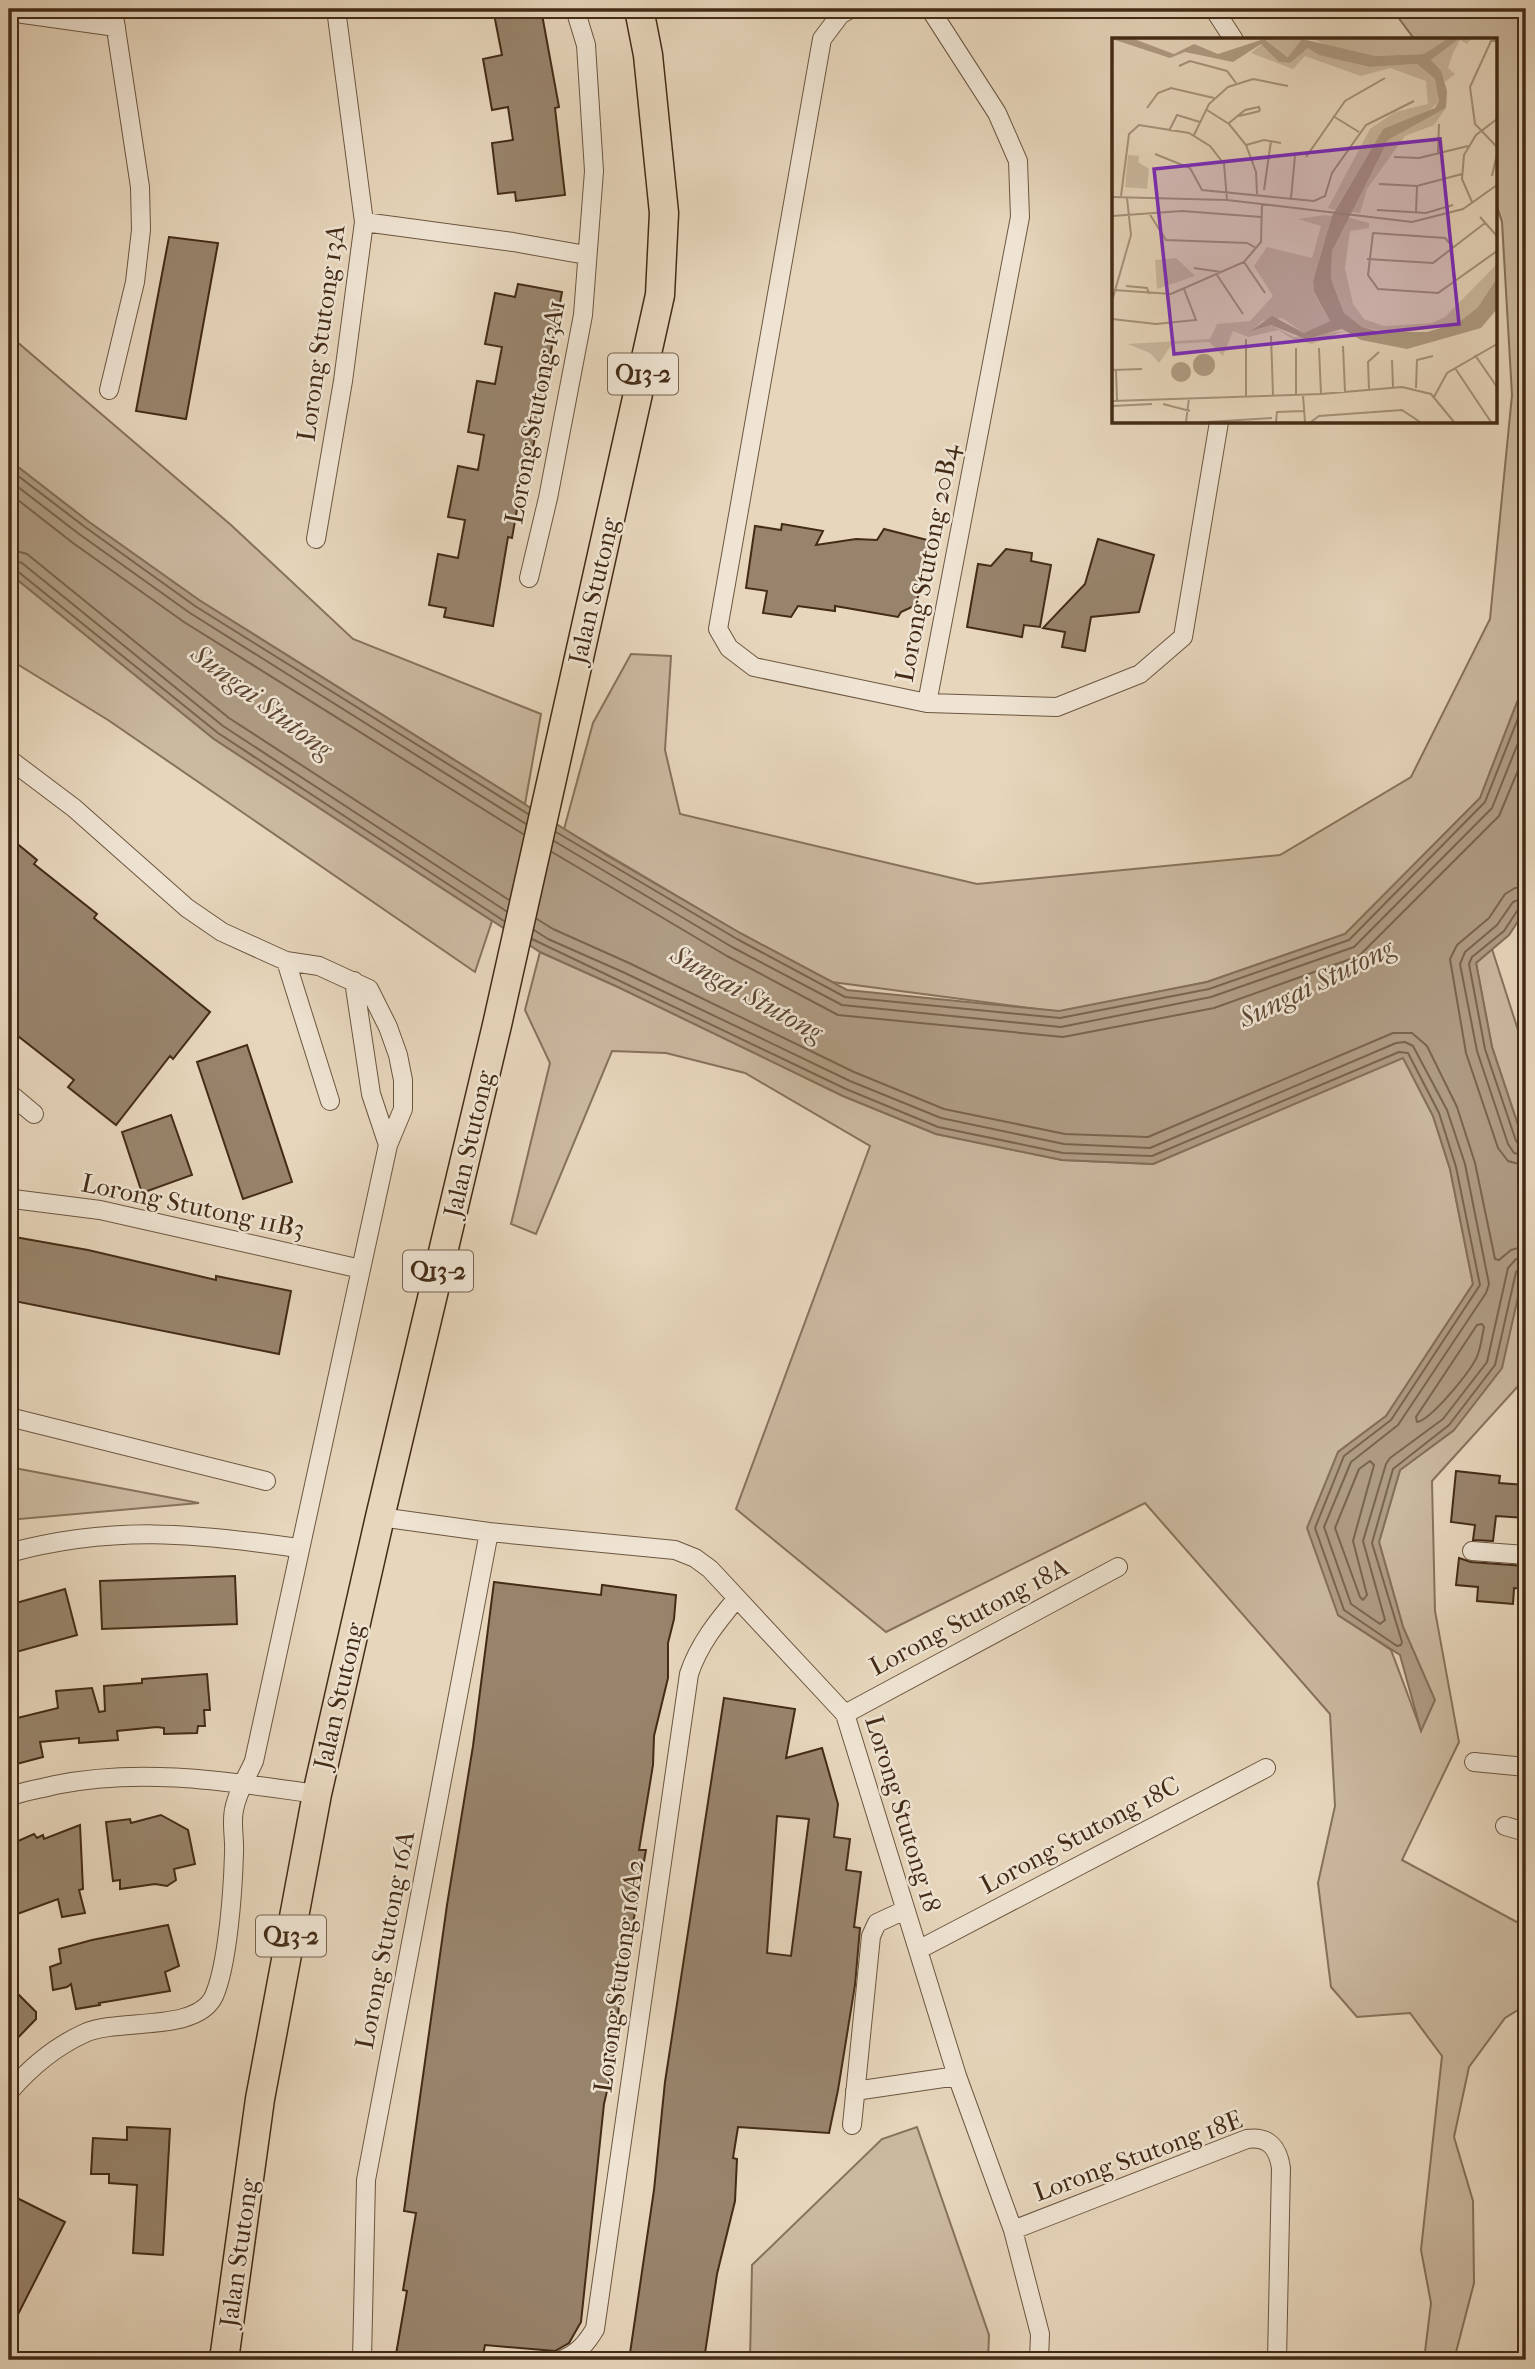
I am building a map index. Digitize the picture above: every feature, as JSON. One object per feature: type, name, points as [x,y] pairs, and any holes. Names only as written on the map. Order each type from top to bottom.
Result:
[{"type":"main road","name":"Jalan Stutong","points":[[224,2360],[261,2099],[317,1794],[497,1025],[660,295],[664,213],[648,55],[639,9]]},
{"type":"street","points":[[109,390],[135,282],[141,230],[140,187],[113,9]]},
{"type":"street","name":"Lorong Stutong 13A","points":[[316,539],[343,380],[364,222],[336,9]]},
{"type":"street","name":"Lorong Stutong 13A1","points":[[529,578],[548,498],[583,315],[594,171],[586,45],[575,9]]},
{"type":"street","name":"Lorong Stutong 20B4","points":[[850,9],[839,15],[822,39],[718,629],[729,648],[754,667],[927,703],[1020,217],[1017,160],[998,113],[930,9]]},
{"type":"street","points":[[1214,9],[1233,38]]},
{"type":"street","points":[[9,12],[116,27]]},
{"type":"street","points":[[364,222],[513,242],[586,255]]},
{"type":"street","points":[[927,703],[1057,707],[1140,674],[1183,637],[1220,424]]},
{"type":"street","points":[[9,759],[74,808],[187,908],[222,932],[286,961],[319,966],[369,989],[388,1027],[403,1080],[403,1109],[388,1145],[298,1548],[254,1761],[233,1813],[233,1882],[222,1963],[213,1997],[202,2011],[189,2018],[128,2024],[86,2032],[26,2072],[9,2092]]},
{"type":"street","points":[[286,961],[330,1101]]},
{"type":"street","points":[[354,981],[371,1094],[388,1145]]},
{"type":"street","points":[[9,1093],[34,1114]]},
{"type":"street","name":"Lorong Stutong 11B3","points":[[13,1199],[100,1210],[361,1269]]},
{"type":"street","points":[[9,1417],[266,1481]]},
{"type":"street","name":"Lorong Stutong 18","points":[[380,1517],[489,1532],[675,1550],[695,1558],[710,1569],[845,1714],[957,2076],[1013,2230],[1040,2334],[1040,2360]]},
{"type":"street","name":"Lorong Stutong 16A","points":[[362,2360],[366,2180],[489,1532]]},
{"type":"street","points":[[9,1553],[52,1541],[114,1534],[164,1533],[220,1537],[298,1548]]},
{"type":"street","points":[[1472,1551],[1526,1555]]},
{"type":"street","name":"Lorong Stutong 18A","points":[[845,1714],[1118,1567]]},
{"type":"street","name":"Lorong Stutong 16A2","points":[[562,2360],[573,2356],[586,2345],[595,2329],[689,1674],[696,1652],[709,1631],[737,1598]]},
{"type":"street","points":[[1474,1762],[1526,1767]]},
{"type":"street","name":"Lorong Stutong 18C","points":[[918,1950],[1266,1768]]},
{"type":"street","points":[[9,1797],[70,1782],[126,1776],[183,1777],[317,1794]]},
{"type":"street","points":[[1505,1826],[1526,1832]]},
{"type":"street","points":[[852,2125],[871,1936],[877,1923],[905,1910]]},
{"type":"street","points":[[855,2091],[957,2076]]},
{"type":"street","name":"Lorong Stutong 18E","points":[[1013,2230],[1247,2139],[1262,2138],[1273,2144],[1279,2154],[1281,2168],[1277,2360]]},
{"type":"shaded area","points":[[1392,9],[1526,9],[1526,679],[1480,798],[1345,934],[1207,982],[1059,1012],[832,982],[740,933],[564,829],[593,723],[631,654],[671,656],[665,750],[680,814],[977,884],[1280,855],[1411,777],[1490,619],[1512,395],[1502,222],[1496,203],[1496,38],[1414,38]]},
{"type":"shaded area","points":[[9,335],[231,525],[353,639],[541,714],[525,804],[199,600],[89,522],[9,460]]},
{"type":"shaded area","points":[[9,573],[214,739],[492,921],[475,972],[108,720],[9,659]]},
{"type":"shaded area","points":[[1492,949],[1526,1055],[1526,1149],[1492,1047],[1476,963]]},
{"type":"shaded area","points":[[540,952],[843,1096],[936,1134],[1062,1160],[1153,1164],[1403,1057],[1433,1116],[1450,1169],[1473,1284],[1386,1416],[1338,1452],[1338,1615],[1391,1650],[1421,1730],[1434,1699],[1403,1627],[1379,1542],[1400,1470],[1454,1430],[1525,1266],[1526,1219],[1526,1366],[1520,1384],[1432,1481],[1435,1611],[1459,1742],[1402,1860],[1526,1927],[1526,2005],[1505,2018],[1469,2067],[1454,2137],[1473,2201],[1474,2283],[1454,2360],[1424,2360],[1431,2303],[1421,2250],[1442,2056],[1410,2013],[1357,2017],[1331,1987],[1318,1883],[1335,1806],[1330,1714],[1145,1503],[886,1632],[736,1509],[870,1146],[745,1073],[666,1053],[612,1051],[536,1234],[511,1224],[550,1063],[525,1010]]},
{"type":"shaded area","points":[[9,1467],[199,1503],[9,1520]]},
{"type":"shaded area","points":[[917,2127],[989,2335],[988,2360],[750,2360],[752,2265],[882,2139]]},
{"type":"water","name":"Sungai Stutong","points":[[9,460],[89,522],[199,600],[606,855],[740,933],[847,990],[1059,1011],[1207,982],[1345,934],[1480,798],[1526,679],[1526,909],[1509,935],[1476,963],[1492,1047],[1526,1149],[1525,1266],[1502,1368],[1454,1430],[1400,1470],[1379,1542],[1403,1627],[1435,1700],[1421,1731],[1400,1655],[1338,1615],[1307,1528],[1338,1452],[1386,1416],[1473,1284],[1450,1169],[1433,1116],[1403,1058],[1153,1164],[1062,1160],[936,1134],[843,1096],[540,952],[214,739],[9,573]]},
{"type":"building","points":[[493,9],[541,9],[559,107],[555,108],[565,195],[516,201],[515,192],[498,194],[492,143],[513,140],[508,107],[492,110],[483,59],[502,55]]},
{"type":"building","points":[[169,237],[218,243],[186,419],[136,411]]},
{"type":"building","points":[[518,284],[562,292],[532,453],[527,452],[512,538],[508,537],[493,626],[444,617],[446,608],[429,605],[438,554],[458,558],[465,520],[448,517],[458,466],[478,470],[484,435],[468,432],[477,381],[495,384],[502,347],[485,344],[495,293],[515,297]]},
{"type":"building","points":[[782,524],[823,531],[816,545],[856,539],[877,540],[884,529],[931,541],[916,605],[901,612],[898,617],[835,606],[835,611],[798,606],[791,617],[763,613],[767,591],[746,588],[755,526],[781,530]]},
{"type":"building","points":[[1098,539],[1154,555],[1139,612],[1091,617],[1085,651],[1062,647],[1065,632],[1043,628],[1085,584]]},
{"type":"building","points":[[1006,549],[1032,553],[1031,561],[1051,565],[1040,627],[1024,625],[1022,637],[967,627],[978,564],[991,566]]},
{"type":"building","points":[[9,837],[37,860],[34,864],[97,914],[94,918],[210,1012],[173,1059],[170,1056],[116,1125],[68,1087],[74,1080],[9,1029]]},
{"type":"building","points":[[247,1045],[292,1182],[243,1199],[197,1062]]},
{"type":"building","points":[[171,1115],[192,1175],[142,1193],[122,1132]]},
{"type":"building","points":[[9,1236],[88,1250],[216,1280],[216,1276],[291,1291],[279,1354],[9,1300]]},
{"type":"building","points":[[1456,1471],[1500,1476],[1499,1483],[1526,1485],[1526,1518],[1496,1516],[1493,1541],[1473,1540],[1475,1525],[1451,1522]]},
{"type":"building","points":[[1459,1558],[1471,1562],[1525,1566],[1523,1589],[1514,1588],[1513,1604],[1477,1601],[1478,1587],[1456,1585]]},
{"type":"building","points":[[235,1576],[237,1624],[102,1629],[100,1581]]},
{"type":"building","points":[[494,1582],[601,1595],[602,1585],[676,1595],[668,1643],[668,1678],[654,1736],[653,1765],[639,1850],[646,1850],[620,1997],[612,2069],[604,2104],[581,2322],[569,2343],[555,2351],[485,2345],[482,2360],[395,2360],[407,2291],[403,2290],[416,2213],[404,2211],[447,1905],[473,1746]]},
{"type":"building","points":[[65,1589],[77,1635],[9,1654],[9,1605]]},
{"type":"building","points":[[207,1674],[210,1710],[204,1710],[205,1726],[198,1726],[197,1733],[164,1734],[164,1728],[157,1727],[117,1731],[118,1740],[79,1743],[79,1738],[40,1742],[43,1757],[9,1766],[9,1720],[58,1708],[56,1691],[92,1688],[99,1712],[105,1711],[104,1686],[142,1683],[142,1679]]},
{"type":"building","points":[[724,1698],[795,1709],[786,1758],[822,1748],[838,1804],[834,1837],[850,1839],[846,1870],[861,1872],[854,1927],[860,1928],[855,1985],[829,2133],[738,2127],[733,2158],[737,2159],[735,2201],[717,2274],[704,2360],[629,2360],[654,2190],[665,2082]],"holes":[[[777,1816],[809,1819],[791,1956],[767,1953]]]},
{"type":"building","points":[[161,1815],[188,1830],[195,1864],[174,1869],[176,1880],[167,1886],[155,1884],[120,1889],[120,1880],[113,1881],[106,1822],[130,1819],[131,1823]]},
{"type":"building","points":[[80,1825],[83,1889],[79,1890],[85,1913],[62,1917],[58,1899],[9,1917],[9,1845],[34,1834],[37,1838],[43,1835],[44,1839]]},
{"type":"building","points":[[168,1925],[179,1966],[165,1972],[170,1991],[76,2009],[71,1984],[53,1990],[50,1967],[61,1963],[59,1949]]},
{"type":"building","points":[[9,1985],[36,2012],[36,2019],[9,2047]]},
{"type":"building","points":[[127,2127],[170,2129],[163,2255],[133,2253],[137,2185],[109,2183],[109,2174],[91,2174],[93,2138],[127,2140]]},
{"type":"building","points":[[9,2194],[65,2222],[9,2332]]}]
